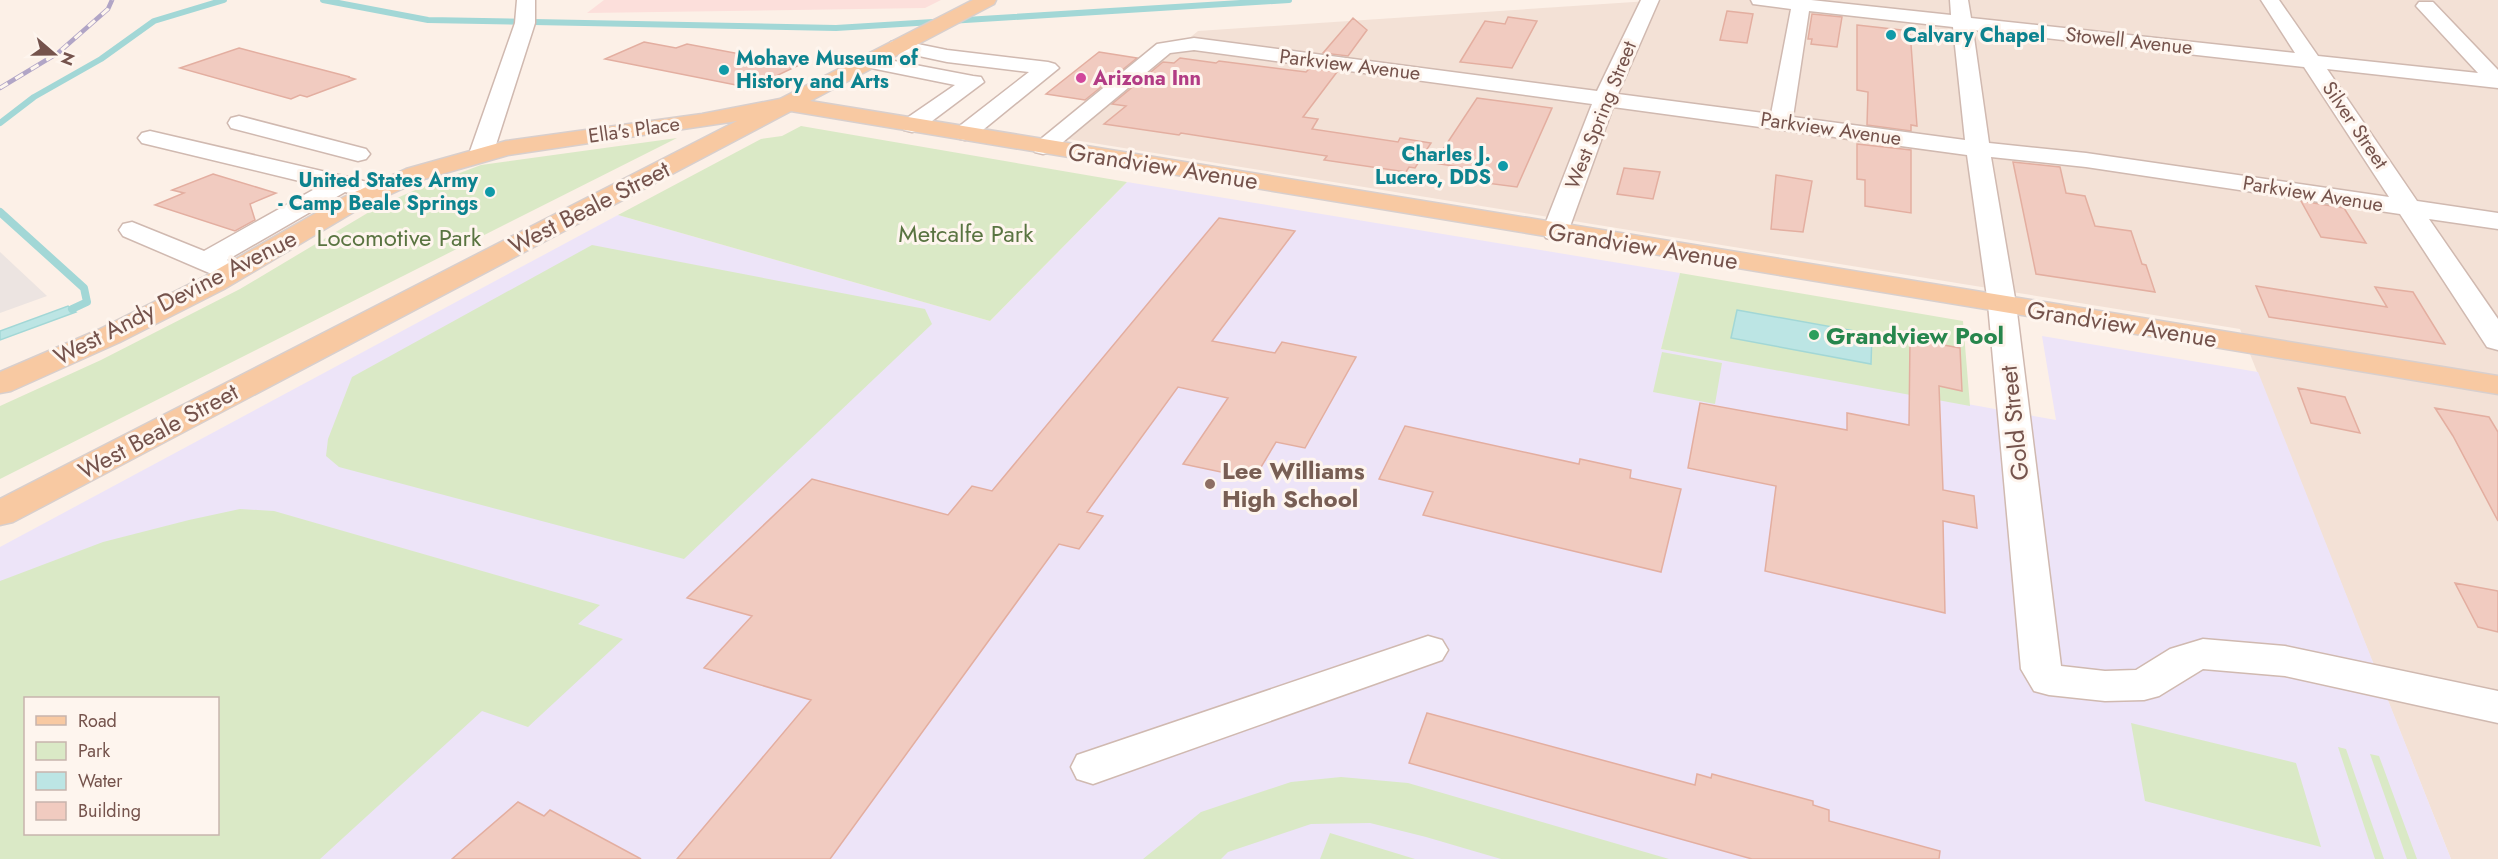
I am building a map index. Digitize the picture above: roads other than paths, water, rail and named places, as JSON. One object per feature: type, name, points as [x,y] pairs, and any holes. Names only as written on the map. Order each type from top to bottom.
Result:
[{"type":"main road","name":"West Beale Street","points":[[0,514],[984,1]]},
{"type":"main road","name":"Ella's Place","points":[[481,154],[526,144],[702,121],[788,104]]},
{"type":"main road","name":"Grandview Avenue","points":[[788,104],[1555,232],[2498,385]]},
{"type":"main road","name":"West Andy Devine Avenue","points":[[0,384],[109,336],[235,271],[376,192],[415,174],[481,154]]},
{"type":"street","name":"West Spring Street","points":[[1555,232],[1605,98],[1650,0]]},
{"type":"street","name":"Stowell Avenue","points":[[1760,0],[1960,11],[2312,62],[2498,82]]},
{"type":"street","name":"Silver Street","points":[[2270,0],[2498,341]]},
{"type":"street","points":[[1781,122],[1801,4]]},
{"type":"street","points":[[481,154],[520,38],[526,5]]},
{"type":"street","points":[[2426,6],[2498,82]]},
{"type":"street","name":"Gold Street","points":[[1960,11],[2002,304],[2045,675],[2104,686],[2144,685],[2184,659],[2203,654],[2285,661],[2498,707]]},
{"type":"street","points":[[905,43],[947,56],[1048,68],[965,134]]},
{"type":"street","name":"Parkview Avenue","points":[[1043,147],[1164,48],[1194,44],[1978,149],[2086,160],[2498,221]]},
{"type":"street","points":[[868,62],[973,82],[912,124]]},
{"type":"street","points":[[240,123],[358,154]]},
{"type":"street","points":[[150,138],[376,192]]},
{"type":"street","points":[[204,261],[343,183]]},
{"type":"street","points":[[132,230],[204,261],[235,271]]},
{"type":"street","points":[[1093,767],[1428,651]]},
{"type":"water","points":[[68,306],[76,312],[0,340],[0,331]]},
{"type":"water","points":[[1737,310],[1872,334],[1871,364],[1731,338]]},
{"type":"waterway","points":[[0,123],[34,97],[101,59],[154,21],[224,0]]},
{"type":"waterway","points":[[323,0],[428,20],[836,28],[1289,0]]},
{"type":"waterway","points":[[0,212],[84,288],[87,302],[72,309]]},
{"type":"railway","points":[[0,88],[58,53],[108,9],[112,0]]},
{"type":"place","name":"Calvary Chapel","points":[[1891,35]]},
{"type":"place","name":"Mohave Museum of History and Arts","points":[[724,70]]},
{"type":"place","name":"Arizona Inn","points":[[1081,78]]},
{"type":"place","name":"Charles J. Lucero, DDS","points":[[1503,166]]},
{"type":"place","name":"United States Army - Camp Beale Springs","points":[[490,192]]},
{"type":"place","name":"Grandview Pool","points":[[1814,335]]},
{"type":"place","name":"Lee Williams High School","points":[[1210,484]]},
{"type":"park label","name":"Metcalfe Park","points":[[966,233]]},
{"type":"park label","name":"Locomotive Park","points":[[399,237]]}]
